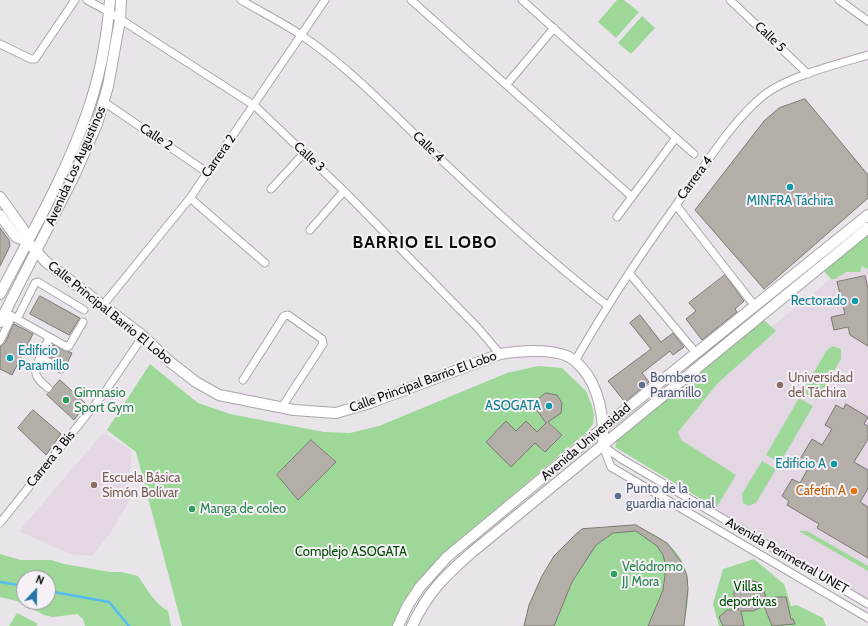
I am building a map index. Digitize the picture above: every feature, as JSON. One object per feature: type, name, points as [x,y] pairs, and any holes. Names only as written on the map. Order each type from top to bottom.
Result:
[{"type":"street","points":[[0,44],[31,59],[35,59],[75,0]]},
{"type":"street","name":"Calle 3","points":[[87,0],[109,12],[255,106],[305,152],[344,191],[478,328],[500,354]]},
{"type":"street","name":"Avenida Los Augustinos","points":[[0,294],[68,161],[86,116],[96,84],[110,0]]},
{"type":"street","name":"Avenida Los Augustinos","points":[[0,322],[11,315],[36,252],[83,157],[104,102],[120,20],[121,0]]},
{"type":"street","name":"Calle 4","points":[[241,0],[301,34],[328,55],[367,89],[549,259],[608,306]]},
{"type":"street","name":"Carrera 2","points":[[103,305],[190,198],[255,106],[301,34],[325,0]]},
{"type":"street","points":[[411,0],[631,196]]},
{"type":"street","points":[[522,0],[694,154]]},
{"type":"street","name":"Calle 5","points":[[730,0],[808,74]]},
{"type":"street","points":[[839,0],[868,21]]},
{"type":"street","points":[[507,84],[554,28]]},
{"type":"street","name":"Carrera 4","points":[[575,361],[608,306],[676,205],[723,139],[748,110],[765,95],[808,74],[868,55]]},
{"type":"street","name":"Calle 2","points":[[104,102],[208,173]]},
{"type":"street","points":[[617,217],[675,138]]},
{"type":"street","points":[[271,190],[305,152]]},
{"type":"street","points":[[310,230],[344,191]]},
{"type":"street","points":[[0,197],[25,232],[27,241]]},
{"type":"street","points":[[190,198],[265,263]]},
{"type":"street","points":[[676,205],[754,305]]},
{"type":"street","points":[[0,215],[16,237],[27,241]]},
{"type":"street","name":"Avenida Universidad","points":[[398,626],[408,605],[420,587],[447,557],[754,305],[868,215]]},
{"type":"street","name":"Avenida Universidad","points":[[412,626],[420,610],[438,583],[478,548],[868,228]]},
{"type":"street","name":"Calle Principal Barrio El Lobo","points":[[27,241],[36,252],[143,336],[170,362],[196,382],[219,395],[282,407],[336,413],[376,400],[500,354],[519,351],[549,353],[564,356],[575,361]]},
{"type":"street","points":[[630,274],[696,353]]},
{"type":"street","points":[[0,341],[11,315],[35,283],[38,282],[84,310]]},
{"type":"street","points":[[11,315],[64,346],[69,346],[84,322]]},
{"type":"street","points":[[243,380],[284,316],[288,315],[322,338],[323,344],[282,407]]},
{"type":"street","name":"Carrera 3 Bis","points":[[0,523],[105,392],[143,336]]},
{"type":"street","points":[[48,388],[36,376],[35,372],[49,338]]},
{"type":"street","points":[[40,357],[62,369]]},
{"type":"street","points":[[575,361],[595,389],[602,410],[604,427],[603,446],[611,467],[721,530],[868,618]]},
{"type":"street","name":"Avenida Perimetral UNET","points":[[603,446],[620,458],[868,604]]},
{"type":"street","points":[[721,530],[727,520]]},
{"type":"street","points":[[736,539],[741,529]]},
{"type":"shaded area","name":"Universidad del Táchira","points":[[868,248],[868,599],[728,516],[623,449]]},
{"type":"shaded area","name":"Escuela Básica Simón Bolívar","points":[[103,433],[131,450],[130,500],[111,532],[92,556],[70,554],[19,531]]},
{"type":"green space","points":[[617,0],[624,0],[639,12],[616,38],[598,22]]},
{"type":"green space","points":[[642,16],[655,28],[631,54],[618,43]]},
{"type":"green space","points":[[868,233],[868,269],[862,266],[860,272],[846,272],[835,279],[831,279],[824,271]]},
{"type":"green space","points":[[762,318],[776,331],[717,384],[678,432],[681,440],[736,475],[716,508],[615,447],[617,440]]},
{"type":"green space","points":[[832,346],[841,349],[841,359],[817,400],[802,392],[827,350]]},
{"type":"green space","name":"Complejo ASOGATA","points":[[150,364],[198,403],[230,414],[324,432],[350,433],[379,426],[507,373],[538,366],[562,368],[586,391],[594,414],[593,424],[585,434],[454,545],[426,574],[402,607],[392,626],[182,626],[136,452],[107,430]],"holes":[[[506,421],[516,431],[526,421],[537,432],[548,421],[562,435],[545,452],[535,443],[511,467],[486,442]],[[311,440],[336,462],[298,500],[277,475]]]},
{"type":"green space","points":[[799,398],[813,406],[780,463],[766,455]]},
{"type":"green space","points":[[762,461],[776,469],[756,503],[748,506],[743,503],[742,494]]},
{"type":"green space","name":"Velódromo JJ Mora","points":[[614,526],[638,528],[649,532],[669,545],[677,554],[683,564],[688,582],[688,601],[684,626],[524,626],[532,598],[544,572],[561,549],[582,529],[600,529]]},
{"type":"green space","points":[[799,531],[807,531],[868,566],[868,571]]},
{"type":"green space","points":[[0,554],[21,560],[51,560],[64,564],[110,572],[121,572],[138,576],[155,600],[168,611],[171,626],[85,626],[83,619],[77,614],[53,617],[44,615],[34,610],[56,610],[56,570],[16,570],[16,601],[0,597]]},
{"type":"green space","name":"Villas deportivas","points":[[754,559],[784,584],[791,606],[797,605],[823,618],[826,626],[719,626],[713,604],[723,569]]},
{"type":"green space","points":[[17,613],[38,624],[36,626],[9,626]]},
{"type":"building","name":"MINFRA Táchira","points":[[805,99],[868,175],[868,198],[764,289],[695,210],[764,121],[779,108]]},
{"type":"building","points":[[0,228],[9,240],[10,246],[0,266]]},
{"type":"building","points":[[725,275],[744,301],[735,309],[737,312],[702,340],[686,319],[696,311],[689,303]]},
{"type":"building","name":"Rectorado","points":[[865,276],[868,288],[868,346],[850,335],[848,327],[834,330],[831,317],[845,314],[837,282]]},
{"type":"building","name":"Edificio Paramillo","points":[[40,296],[80,318],[69,335],[30,314]]},
{"type":"building","points":[[640,315],[661,342],[673,333],[684,347],[673,355],[670,351],[642,373],[649,382],[625,402],[608,381],[651,349],[630,323]]},
{"type":"building","name":"Edificio Paramillo","points":[[14,324],[33,334],[12,375],[0,369],[0,347],[5,343]]},
{"type":"building","points":[[53,345],[72,353],[66,366],[47,355]]},
{"type":"building","name":"Gimnasio Sport Gym","points":[[60,380],[86,404],[74,420],[47,395]]},
{"type":"building","points":[[546,393],[557,395],[562,403],[561,413],[548,422],[562,435],[545,452],[535,443],[511,467],[486,442],[506,421],[516,431],[526,421],[537,432],[546,423],[536,409],[538,399]]},
{"type":"building","name":"Edificio A","points":[[846,404],[868,417],[864,424],[868,426],[868,439],[854,462],[868,470],[868,489],[860,502],[868,507],[868,558],[817,528],[819,524],[787,505],[789,501],[782,496],[792,479],[800,483],[810,465],[800,459],[812,439],[822,445],[832,429],[825,425],[836,405],[843,409]]},
{"type":"building","points":[[33,410],[61,434],[46,455],[18,428]]},
{"type":"building","points":[[311,440],[336,462],[298,500],[277,475]]},
{"type":"building","points":[[636,525],[667,543],[682,563],[687,576],[688,589],[684,626],[648,626],[663,590],[666,567],[663,555],[657,546],[636,531],[613,533],[596,545],[572,582],[554,626],[524,626],[529,605],[542,576],[554,556],[576,534],[582,529]]},
{"type":"building","points":[[749,580],[757,582],[762,586],[767,600],[775,597],[786,597],[791,619],[793,619],[795,624],[772,626],[764,606],[753,611],[741,611],[744,626],[723,626],[719,617],[727,610],[739,610],[734,598],[734,591],[741,582]]},
{"type":"waterway","points":[[0,582],[16,585]]},
{"type":"waterway","points":[[56,592],[109,602],[129,626]]},
{"type":"place","name":"MINFRA Táchira","points":[[790,187]]},
{"type":"place","name":"Rectorado","points":[[855,301]]},
{"type":"place","name":"Edificio Paramillo","points":[[10,358]]},
{"type":"place","name":"Bomberos Paramillo","points":[[642,385]]},
{"type":"place","name":"Universidad del Táchira","points":[[780,385]]},
{"type":"place","name":"Gimnasio Sport Gym","points":[[66,400]]},
{"type":"place","name":"ASOGATA","points":[[549,406]]},
{"type":"place","name":"Edificio A","points":[[834,464]]},
{"type":"place","name":"Escuela Básica Simón Bolívar","points":[[94,485]]},
{"type":"place","name":"Cafetín A","points":[[854,491]]},
{"type":"place","name":"Punto de la guardia nacional","points":[[618,496]]},
{"type":"place","name":"Manga de coleo","points":[[192,509]]},
{"type":"place","name":"Velódromo JJ Mora","points":[[614,574]]},
{"type":"district","name":"BARRIO EL LOBO","points":[[425,243]]}]
